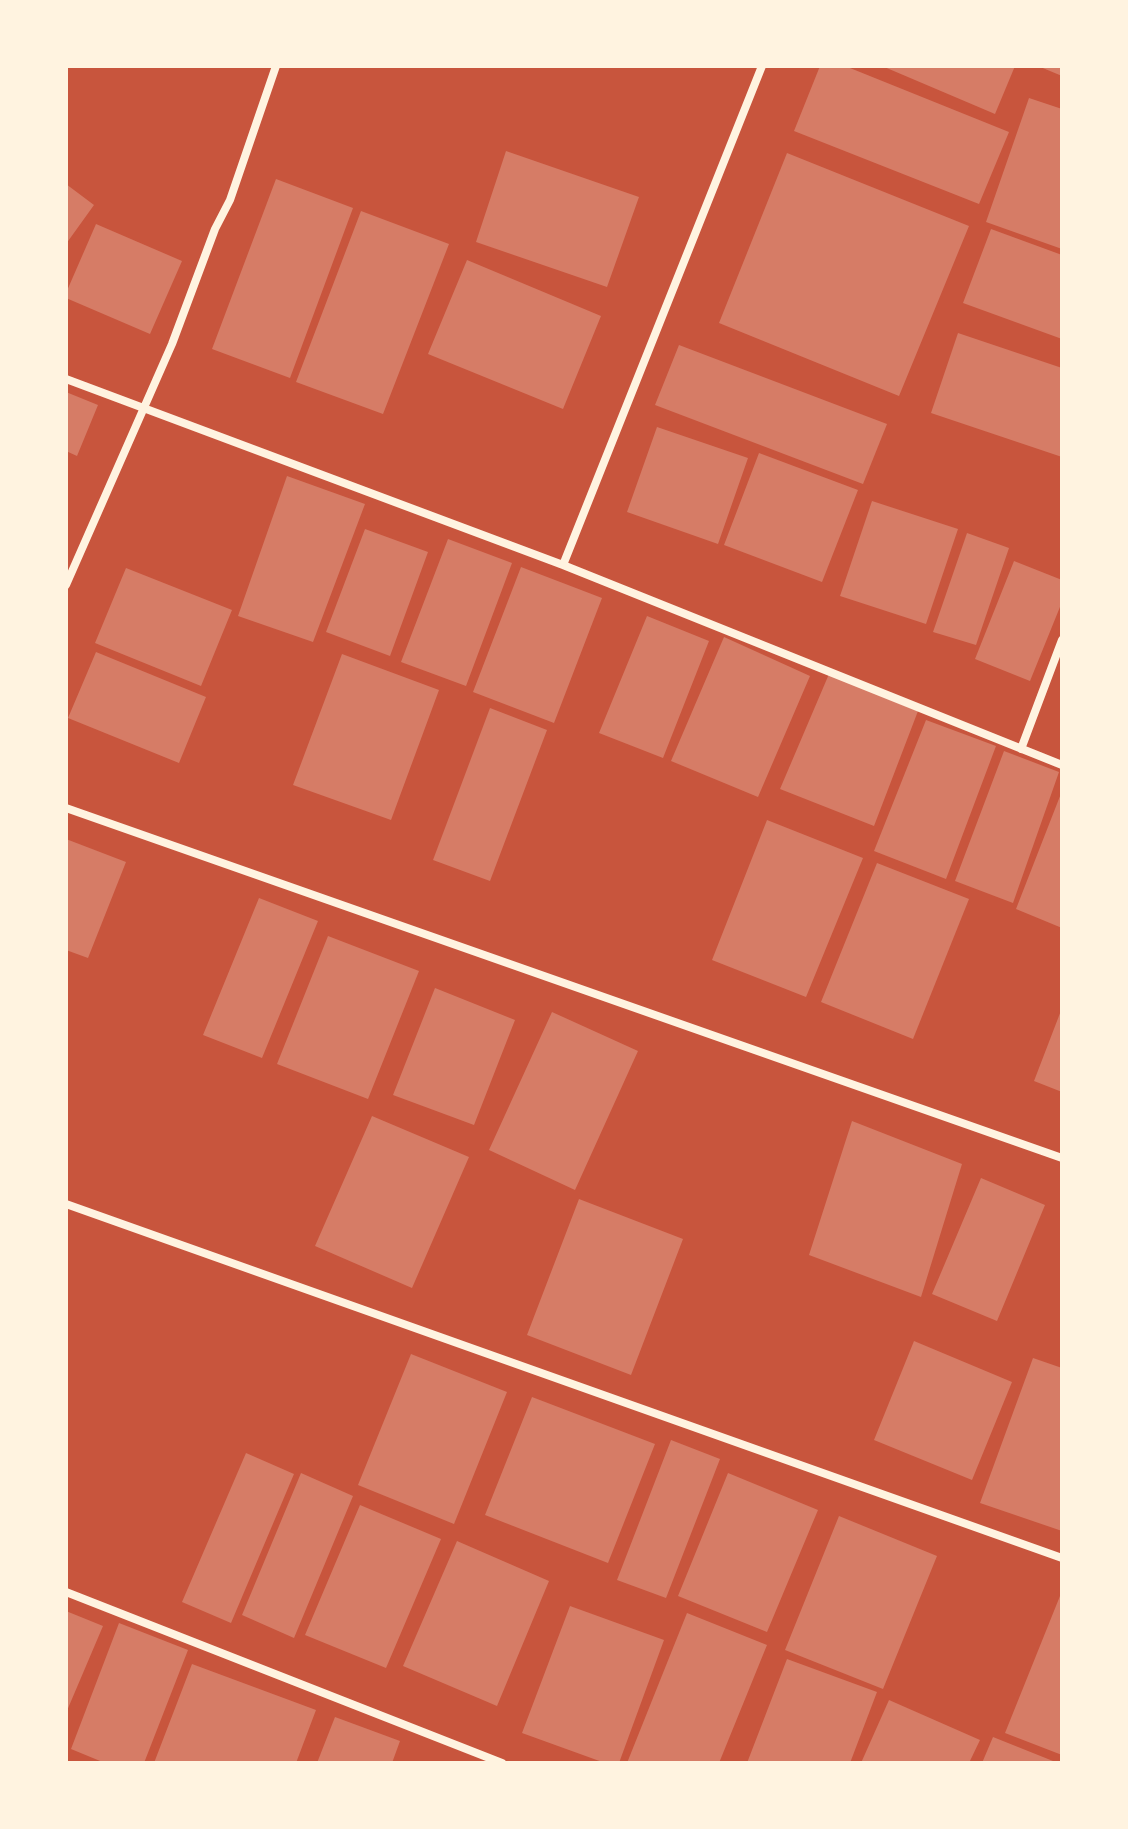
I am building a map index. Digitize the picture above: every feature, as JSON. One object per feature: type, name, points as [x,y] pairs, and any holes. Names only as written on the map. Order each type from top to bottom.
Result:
[{"type":"street","points":[[66,585],[172,344],[215,229],[230,200],[276,66]]},
{"type":"street","points":[[563,565],[762,66]]},
{"type":"street","points":[[66,379],[563,565],[1062,765]]},
{"type":"street","points":[[1021,749],[1062,640]]},
{"type":"street","points":[[66,808],[1062,1158]]},
{"type":"street","points":[[66,1204],[1062,1558]]},
{"type":"street","points":[[66,1592],[502,1763]]},
{"type":"building","points":[[820,66],[845,66],[1009,132],[979,204],[794,131]]},
{"type":"building","points":[[882,66],[1015,66],[995,114]]},
{"type":"building","points":[[1038,66],[1062,66],[1062,76]]},
{"type":"building","points":[[1029,98],[1062,109],[1062,249],[986,222]]},
{"type":"building","points":[[506,151],[639,197],[607,287],[476,242]]},
{"type":"building","points":[[787,153],[969,226],[899,396],[719,323]]},
{"type":"building","points":[[276,179],[353,208],[290,378],[212,349]]},
{"type":"building","points":[[66,184],[94,205],[66,244]]},
{"type":"building","points":[[361,211],[449,244],[383,414],[296,382]]},
{"type":"building","points":[[96,224],[182,261],[150,334],[66,298]]},
{"type":"building","points":[[991,229],[1062,255],[1062,339],[963,303]]},
{"type":"building","points":[[467,260],[601,316],[563,409],[428,354]]},
{"type":"building","points":[[958,333],[1062,368],[1062,457],[931,413]]},
{"type":"building","points":[[679,345],[887,424],[863,484],[655,405]]},
{"type":"building","points":[[66,392],[98,405],[77,456],[66,451]]},
{"type":"building","points":[[657,427],[748,458],[718,544],[627,512]]},
{"type":"building","points":[[759,453],[858,490],[822,582],[724,545]]},
{"type":"building","points":[[287,476],[365,504],[313,642],[238,616]]},
{"type":"building","points":[[872,501],[958,529],[926,624],[840,596]]},
{"type":"building","points":[[365,529],[428,552],[390,656],[326,632]]},
{"type":"building","points":[[967,533],[1009,548],[976,645],[933,632]]},
{"type":"building","points":[[448,539],[512,563],[466,686],[401,662]]},
{"type":"building","points":[[1014,561],[1062,580],[1062,602],[1030,681],[975,659]]},
{"type":"building","points":[[521,567],[602,598],[554,723],[473,692]]},
{"type":"building","points":[[126,568],[232,610],[201,686],[95,643]]},
{"type":"building","points":[[647,616],[709,641],[663,758],[599,733]]},
{"type":"building","points":[[724,637],[810,676],[758,797],[671,761]]},
{"type":"building","points":[[96,652],[206,697],[179,763],[68,718]]},
{"type":"building","points":[[342,654],[439,690],[391,820],[293,785]]},
{"type":"building","points":[[829,674],[918,711],[874,826],[780,789]]},
{"type":"building","points":[[490,708],[547,730],[490,881],[433,860]]},
{"type":"building","points":[[926,720],[996,746],[946,879],[874,851]]},
{"type":"building","points":[[1004,751],[1059,772],[1013,903],[955,881]]},
{"type":"building","points":[[1062,791],[1062,928],[1016,909]]},
{"type":"building","points":[[767,820],[863,858],[806,997],[712,960]]},
{"type":"building","points":[[66,839],[126,862],[88,958],[66,950]]},
{"type":"building","points":[[877,863],[969,899],[913,1039],[821,1002]]},
{"type":"building","points":[[259,898],[318,921],[262,1058],[203,1035]]},
{"type":"building","points":[[328,936],[419,971],[368,1099],[277,1064]]},
{"type":"building","points":[[435,988],[515,1020],[474,1125],[393,1095]]},
{"type":"building","points":[[1062,1008],[1062,1092],[1034,1081]]},
{"type":"building","points":[[552,1012],[638,1051],[575,1190],[489,1150]]},
{"type":"building","points":[[372,1116],[469,1157],[412,1288],[315,1246]]},
{"type":"building","points":[[852,1121],[962,1164],[921,1297],[809,1255]]},
{"type":"building","points":[[981,1178],[1045,1205],[997,1321],[932,1294]]},
{"type":"building","points":[[579,1199],[683,1239],[631,1375],[527,1335]]},
{"type":"building","points":[[914,1341],[1012,1382],[972,1480],[874,1440]]},
{"type":"building","points":[[411,1354],[507,1392],[454,1524],[358,1485]]},
{"type":"building","points":[[1033,1358],[1062,1368],[1062,1531],[980,1503]]},
{"type":"building","points":[[532,1397],[655,1444],[608,1563],[485,1515]]},
{"type":"building","points":[[671,1440],[720,1459],[666,1598],[617,1580]]},
{"type":"building","points":[[246,1453],[294,1474],[231,1623],[182,1602]]},
{"type":"building","points":[[301,1473],[353,1496],[294,1638],[242,1615]]},
{"type":"building","points":[[728,1473],[818,1510],[767,1632],[678,1596]]},
{"type":"building","points":[[360,1505],[441,1539],[386,1668],[305,1635]]},
{"type":"building","points":[[839,1516],[937,1556],[883,1689],[785,1650]]},
{"type":"building","points":[[457,1541],[549,1581],[497,1706],[403,1666]]},
{"type":"building","points":[[1062,1591],[1062,1755],[1005,1733]]},
{"type":"building","points":[[570,1606],[664,1640],[619,1763],[605,1763],[522,1733]]},
{"type":"building","points":[[66,1611],[103,1626],[66,1713]]},
{"type":"building","points":[[687,1613],[767,1645],[719,1763],[627,1763]]},
{"type":"building","points":[[119,1623],[188,1650],[144,1763],[105,1763],[71,1749]]},
{"type":"building","points":[[787,1659],[877,1692],[850,1763],[747,1763]]},
{"type":"building","points":[[192,1664],[316,1710],[296,1763],[154,1763]]},
{"type":"building","points":[[889,1700],[980,1740],[969,1763],[861,1763]]},
{"type":"building","points":[[335,1717],[400,1741],[392,1763],[317,1763]]},
{"type":"building","points":[[993,1737],[1058,1763],[982,1763]]}]
